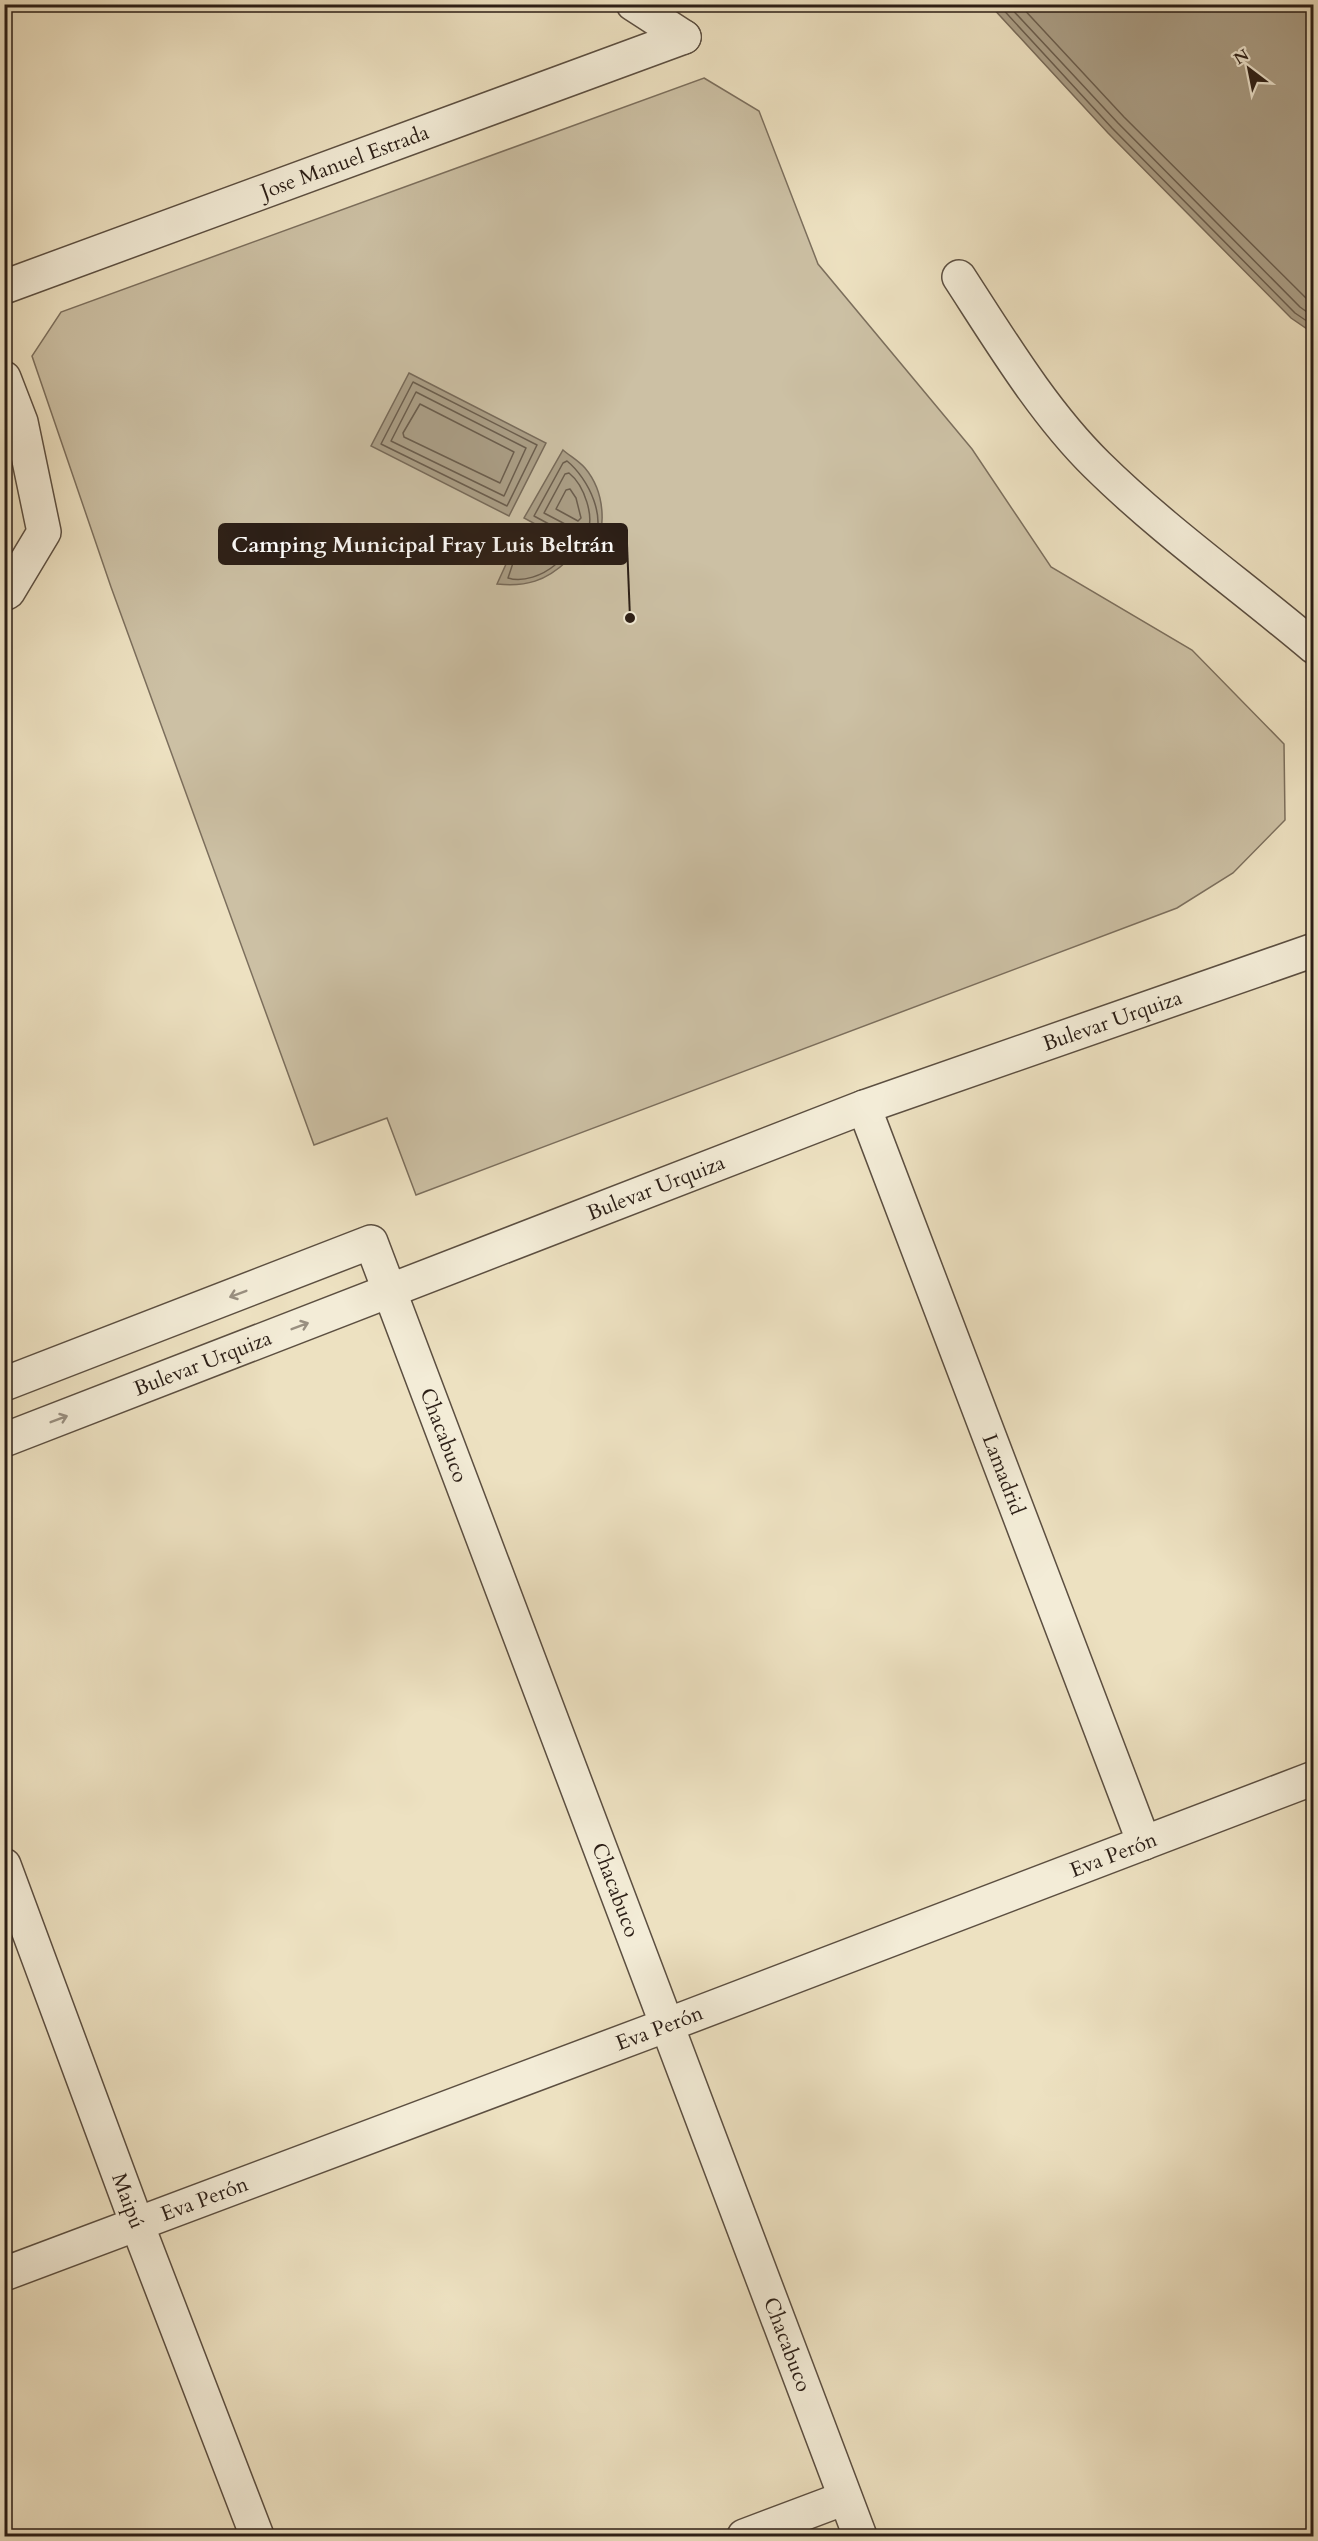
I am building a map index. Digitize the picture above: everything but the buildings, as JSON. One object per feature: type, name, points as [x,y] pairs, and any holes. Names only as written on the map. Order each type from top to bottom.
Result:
[{"type":"street","name":"Jose Manuel Estrada","points":[[4,287],[684,37],[633,4]]},
{"type":"street","points":[[959,277],[1027,381],[1096,464],[1314,647]]},
{"type":"street","points":[[4,378],[21,422],[44,532],[6,593]]},
{"type":"street","name":"Bulevar Urquiza","points":[[4,1440],[864,1107],[1314,950]]},
{"type":"street","name":"Lamadrid","points":[[864,1107],[1144,1843]]},
{"type":"street","name":"Chacabuco","points":[[4,1384],[371,1242],[860,2536]]},
{"type":"street","name":"Eva Perón","points":[[4,2274],[667,2025],[1314,1778]]},
{"type":"street","name":"Maipú","points":[[4,1865],[136,2224],[257,2536]]},
{"type":"street","points":[[744,2536],[845,2498]]},
{"type":"shaded area","points":[[704,78],[759,111],[818,264],[972,449],[1051,567],[1192,650],[1284,744],[1285,820],[1233,873],[1177,908],[416,1195],[387,1118],[314,1145],[111,587],[32,356],[61,312]]},
{"type":"water","points":[[990,5],[1313,5],[1313,333],[1291,318],[1108,133]]},
{"type":"water","points":[[409,373],[546,443],[509,516],[371,446]]},
{"type":"water","points":[[563,450],[585,468],[597,488],[602,522],[594,556],[524,518]]},
{"type":"water","points":[[535,543],[567,561],[535,581],[497,584],[512,551],[526,550]]},
{"type":"place","name":"Camping Municipal Fray Luis Beltrán","points":[[630,618]]}]
